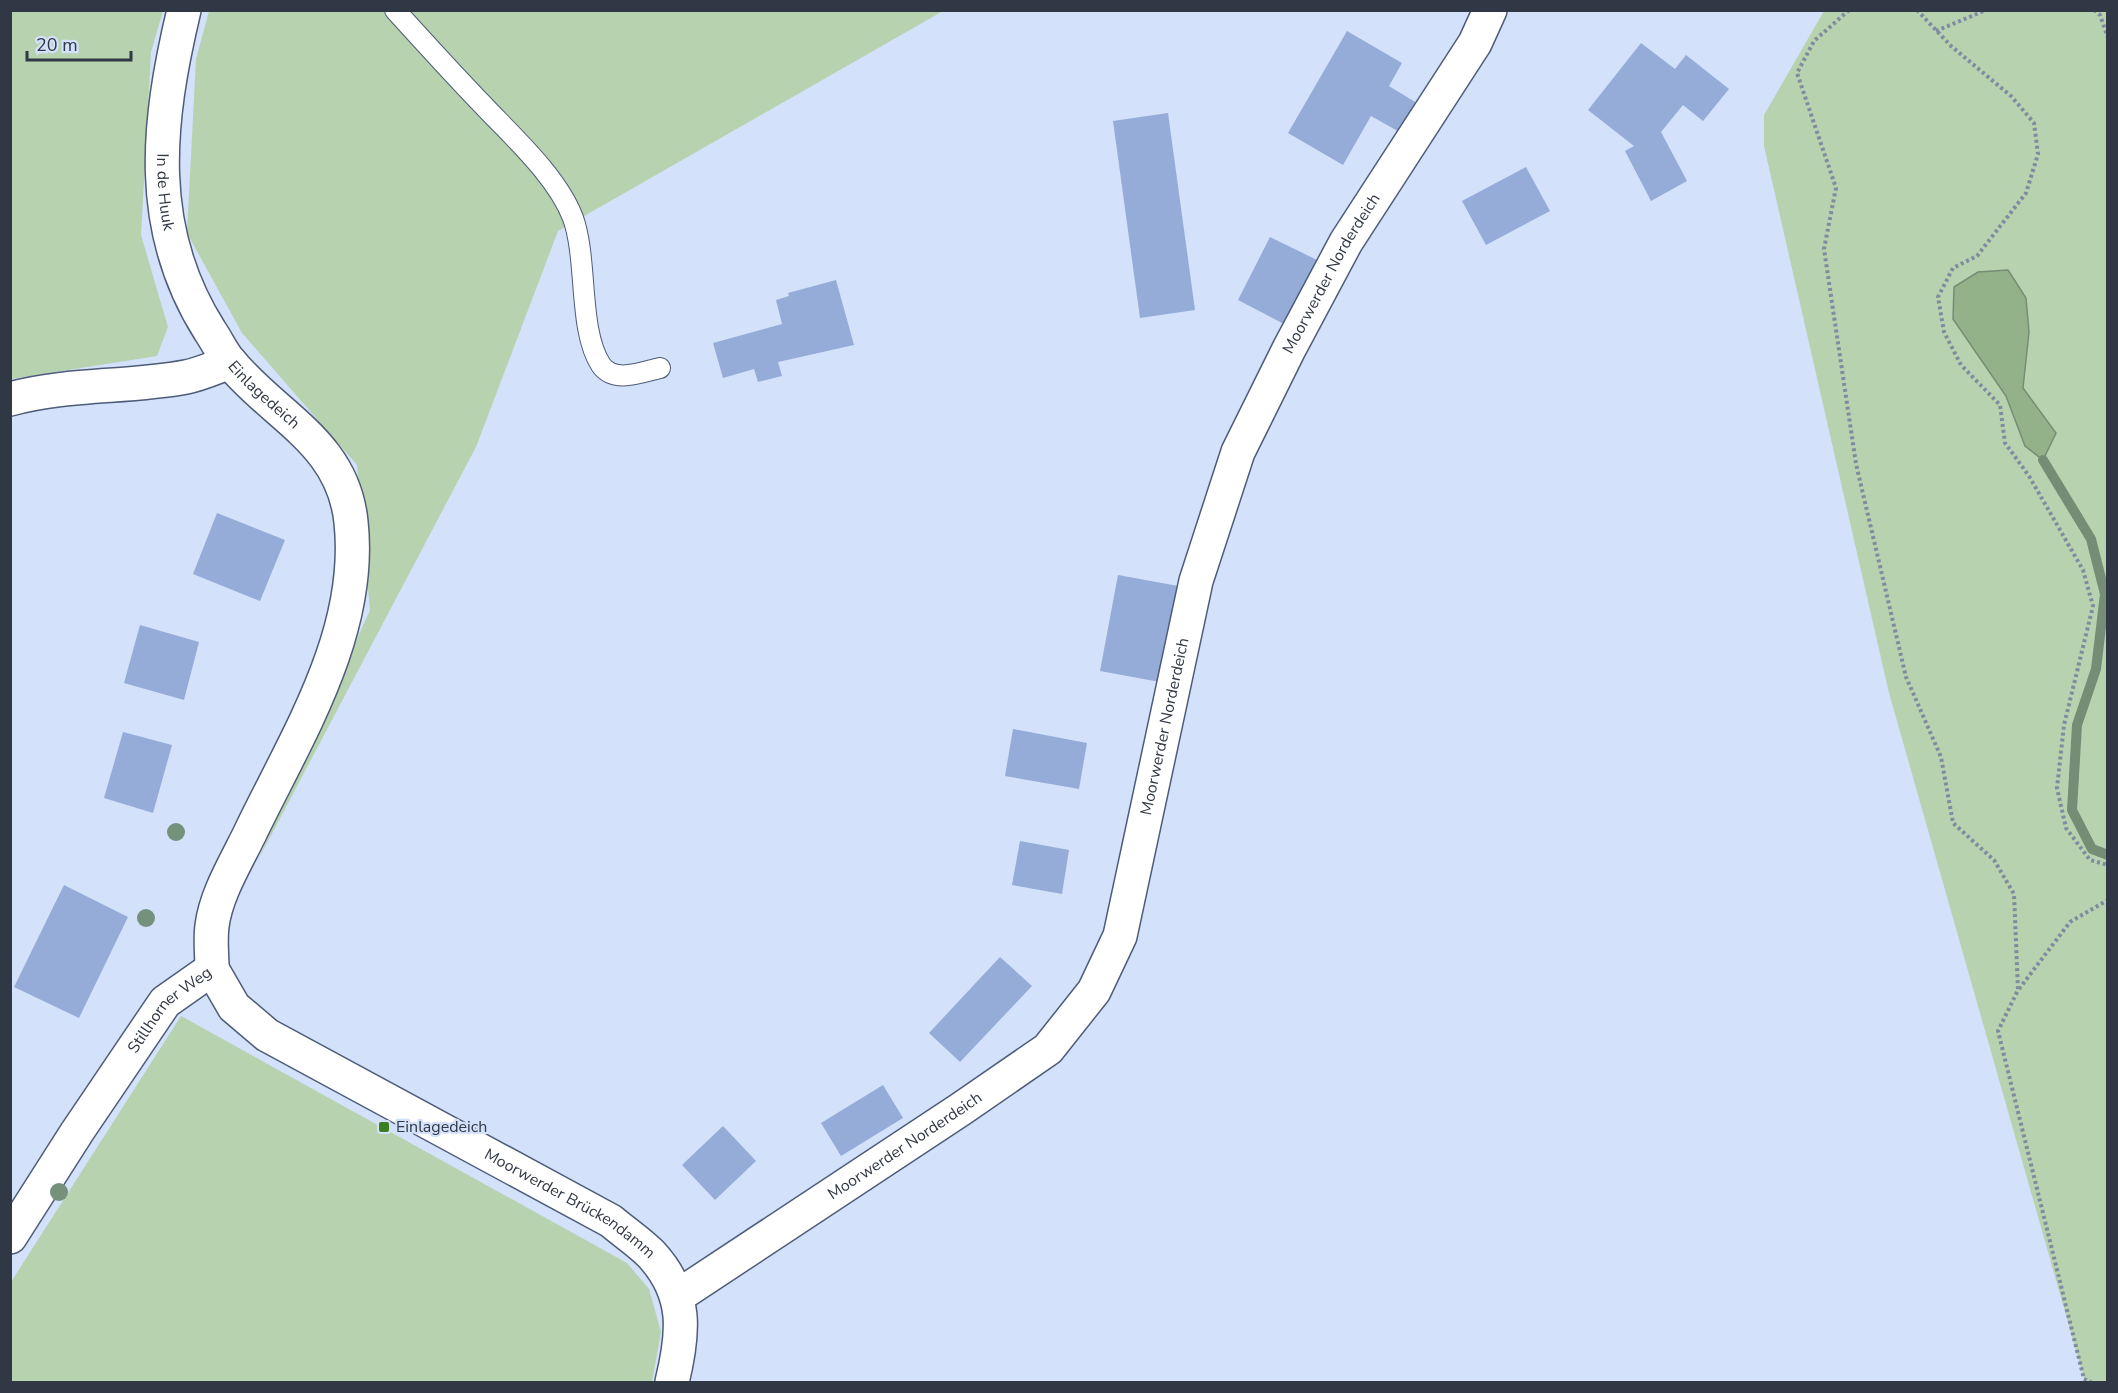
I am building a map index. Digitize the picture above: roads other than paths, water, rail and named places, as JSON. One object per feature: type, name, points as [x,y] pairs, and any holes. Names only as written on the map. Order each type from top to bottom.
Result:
[{"type":"street","name":"In de Huuk","points":[[184,10],[174,55],[161,147],[162,202],[172,251],[191,302],[230,363]]},
{"type":"street","name":"Moorwerder Norderdeich","points":[[678,1296],[1048,1049],[1094,991],[1120,936],[1196,581],[1238,452],[1346,242],[1475,44],[1490,10]]},
{"type":"street","name":"Einlagedeich","points":[[10,399],[92,385],[187,377],[230,363],[308,435],[336,470],[351,521],[350,597]]},
{"type":"street","name":"Stillhorner Weg","points":[[10,1237],[77,1132],[165,1002],[212,969],[212,925],[228,878],[321,686],[350,597]]},
{"type":"street","name":"Moorwerder Brückendamm","points":[[212,969],[234,1007],[267,1035],[611,1221],[651,1254],[678,1296]]},
{"type":"street","points":[[672,1383],[682,1343],[678,1296]]},
{"type":"lane","points":[[395,10],[524,149],[560,194],[572,217],[578,238],[592,340],[601,365],[613,375],[626,375],[660,368]]},
{"type":"waterway","points":[[2043,460],[2091,539],[2105,594],[2096,669],[2077,725],[2072,810],[2092,849],[2108,855]]},
{"type":"place","name":"Einlagedeich","points":[[384,1127]]}]
